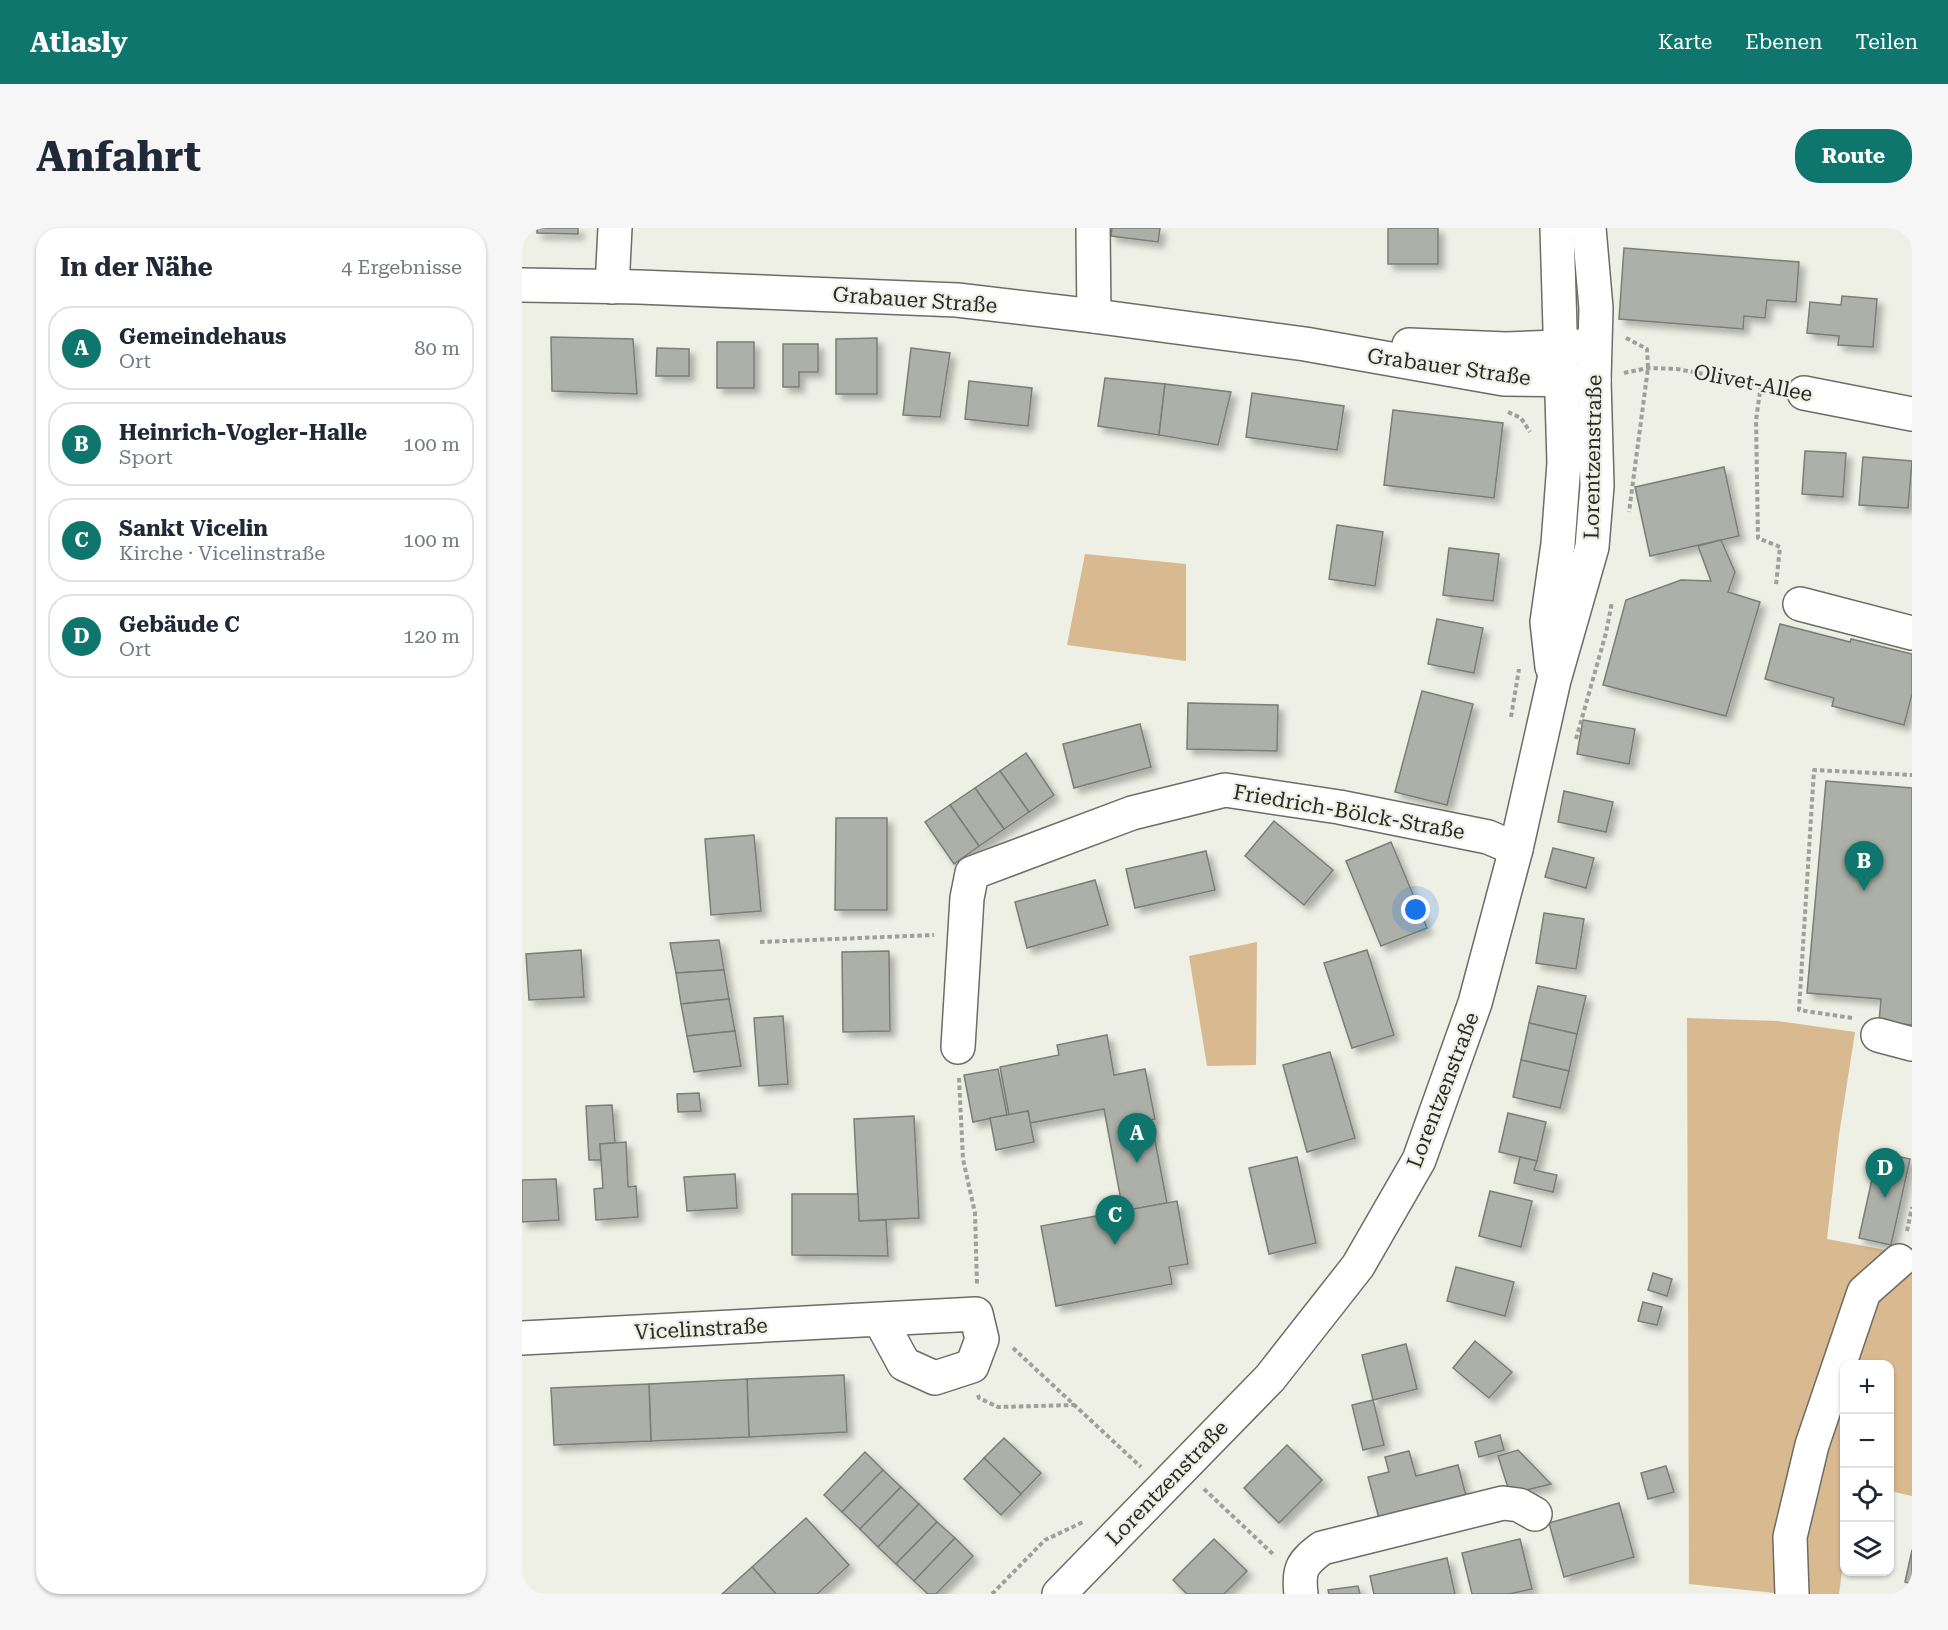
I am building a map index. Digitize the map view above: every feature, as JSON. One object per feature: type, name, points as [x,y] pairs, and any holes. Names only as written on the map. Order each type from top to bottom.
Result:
[{"type":"main road","points":[[612,287],[615,228]]},
{"type":"main road","points":[[1094,228],[1094,315]]},
{"type":"main road","name":"Lorentzenstraße","points":[[1554,680],[1546,622],[1558,544],[1564,463],[1557,228]]},
{"type":"main road","name":"Lorentzenstraße","points":[[1059,1594],[1270,1378],[1358,1266],[1419,1160],[1475,1003],[1516,849],[1554,680],[1592,547],[1597,486],[1594,380],[1596,308],[1589,228]]},
{"type":"main road","name":"Grabauer Straße","points":[[522,285],[957,300],[1094,315],[1305,344],[1504,379],[1594,380]]},
{"type":"main road","name":"Grabauer Straße","points":[[1305,344],[1422,345],[1506,349],[1595,345]]},
{"type":"main road","name":"Olivet-Allee","points":[[1804,393],[1912,414]]},
{"type":"main road","points":[[1800,604],[1912,633]]},
{"type":"main road","name":"Friedrich-Bölck-Straße","points":[[958,1047],[967,898],[972,873],[1132,813],[1225,790],[1339,807],[1488,837],[1516,849]]},
{"type":"main road","points":[[1878,1035],[1912,1044]]},
{"type":"main road","points":[[1792,1594],[1790,1537],[1812,1444],[1864,1292],[1899,1261]]},
{"type":"main road","points":[[880,1320],[904,1364],[935,1378],[972,1366],[982,1339],[976,1314]]},
{"type":"main road","name":"Vicelinstraße","points":[[522,1338],[976,1314]]},
{"type":"main road","points":[[1300,1586],[1302,1566],[1322,1548],[1503,1503],[1520,1505],[1535,1514]]},
{"type":"path","name":"Olivet-Allee","points":[[1594,380],[1648,368],[1677,369],[1804,393]]},
{"type":"path","points":[[1761,385],[1756,420],[1758,538],[1780,547],[1774,598],[1800,604]]},
{"type":"path","points":[[1878,1035],[1851,1017],[1799,1010],[1814,770],[1912,775]]},
{"type":"path","points":[[760,942],[965,934]]},
{"type":"path","points":[[958,1047],[963,1159],[975,1214],[978,1272],[976,1314],[1140,1465],[1134,1475]]},
{"type":"path","points":[[966,1368],[980,1398],[998,1407],[1075,1405]]},
{"type":"path","points":[[1182,1468],[1300,1586]]},
{"type":"path","points":[[992,1594],[1045,1540],[1088,1519]]},
{"type":"shaded area","points":[[1085,554],[1186,564],[1186,661],[1067,645]]},
{"type":"shaded area","points":[[1257,942],[1256,1065],[1207,1066],[1189,956]]},
{"type":"shaded area","points":[[1687,1018],[1778,1021],[1855,1032],[1839,1135],[1827,1239],[1912,1255],[1912,1496],[1894,1492],[1894,1360],[1840,1360],[1841,1576],[1839,1594],[1786,1594],[1689,1584]]},
{"type":"building","points":[[537,228],[578,228],[578,234],[537,233]]},
{"type":"building","points":[[1112,228],[1160,228],[1158,242],[1111,236]]},
{"type":"building","points":[[1388,228],[1438,228],[1438,264],[1388,264]]},
{"type":"building","points":[[1624,248],[1799,262],[1796,302],[1767,300],[1765,318],[1744,316],[1743,329],[1619,319]]},
{"type":"building","points":[[1842,296],[1877,299],[1873,347],[1838,345],[1839,336],[1807,333],[1810,302],[1841,305]]},
{"type":"building","points":[[551,337],[633,339],[637,394],[552,391]]},
{"type":"building","points":[[877,338],[877,394],[836,394],[836,339]]},
{"type":"building","points":[[717,342],[754,342],[754,388],[717,388]]},
{"type":"building","points":[[783,344],[818,344],[818,372],[799,372],[799,387],[783,387]]},
{"type":"building","points":[[657,348],[689,349],[689,376],[656,376]]},
{"type":"building","points":[[911,348],[950,353],[940,417],[903,415]]},
{"type":"building","points":[[1105,378],[1165,384],[1159,435],[1098,426]]},
{"type":"building","points":[[969,381],[1032,388],[1028,426],[965,419]]},
{"type":"building","points":[[1165,384],[1231,392],[1218,445],[1159,435]]},
{"type":"building","points":[[1252,393],[1344,406],[1337,450],[1246,437]]},
{"type":"building","points":[[1393,410],[1503,423],[1494,498],[1384,485]]},
{"type":"building","points":[[1805,451],[1846,453],[1843,497],[1802,494]]},
{"type":"building","points":[[1863,457],[1912,461],[1908,508],[1859,505]]},
{"type":"building","points":[[1724,467],[1739,536],[1650,556],[1635,487]]},
{"type":"building","points":[[1337,525],[1383,532],[1375,586],[1329,579]]},
{"type":"building","points":[[1721,540],[1735,572],[1728,592],[1760,602],[1726,716],[1603,685],[1626,600],[1681,580],[1711,581],[1698,546]]},
{"type":"building","points":[[1449,548],[1499,554],[1493,601],[1443,595]]},
{"type":"building","points":[[1437,619],[1483,628],[1474,673],[1428,664]]},
{"type":"building","points":[[1780,624],[1850,642],[1851,639],[1912,654],[1912,694],[1904,725],[1832,706],[1834,698],[1765,679]]},
{"type":"building","points":[[1422,691],[1473,704],[1447,805],[1395,792]]},
{"type":"building","points":[[1188,703],[1278,705],[1277,751],[1187,749]]},
{"type":"building","points":[[1583,720],[1635,729],[1629,764],[1577,754]]},
{"type":"building","points":[[1140,724],[1151,767],[1074,788],[1063,744]]},
{"type":"building","points":[[1026,753],[1054,795],[1029,812],[1000,771]]},
{"type":"building","points":[[1000,771],[1029,812],[1004,829],[975,788]]},
{"type":"building","points":[[1826,781],[1912,788],[1912,1025],[1879,1022],[1881,999],[1807,993]]},
{"type":"building","points":[[975,788],[1004,829],[979,846],[950,805]]},
{"type":"building","points":[[1564,791],[1613,802],[1606,832],[1558,822]]},
{"type":"building","points":[[950,805],[979,846],[954,864],[925,822]]},
{"type":"building","points":[[836,818],[887,818],[887,910],[835,910]]},
{"type":"building","points":[[1274,821],[1333,870],[1304,905],[1245,856]]},
{"type":"building","points":[[754,835],[761,911],[711,915],[705,839]]},
{"type":"building","points":[[1391,842],[1427,928],[1381,946],[1346,861]]},
{"type":"building","points":[[1553,848],[1594,858],[1586,888],[1545,877]]},
{"type":"building","points":[[1206,851],[1215,890],[1135,908],[1126,869]]},
{"type":"building","points":[[1095,880],[1108,925],[1027,948],[1015,902]]},
{"type":"building","points":[[1544,913],[1584,919],[1576,969],[1536,963]]},
{"type":"building","points":[[719,940],[724,970],[676,973],[670,943]]},
{"type":"building","points":[[581,950],[584,997],[529,1000],[526,954]]},
{"type":"building","points":[[1367,950],[1394,1035],[1352,1048],[1324,963]]},
{"type":"building","points":[[889,951],[890,1031],[843,1032],[842,952]]},
{"type":"building","points":[[724,970],[729,999],[681,1004],[676,973]]},
{"type":"building","points":[[1538,986],[1586,996],[1577,1034],[1529,1023]]},
{"type":"building","points":[[729,999],[735,1031],[687,1036],[681,1004]]},
{"type":"building","points":[[783,1016],[788,1084],[759,1086],[754,1018]]},
{"type":"building","points":[[1529,1023],[1577,1034],[1569,1071],[1521,1060]]},
{"type":"building","points":[[735,1031],[741,1066],[694,1072],[687,1036]]},
{"type":"building","points":[[1107,1035],[1114,1075],[1145,1069],[1155,1119],[1151,1120],[1167,1203],[1123,1211],[1104,1109],[1030,1123],[1028,1111],[1009,1115],[1000,1067],[1059,1055],[1057,1045]]},
{"type":"building","points":[[1330,1052],[1355,1138],[1307,1152],[1283,1065]]},
{"type":"building","points":[[1521,1060],[1569,1071],[1560,1108],[1513,1097]]},
{"type":"building","points":[[998,1069],[1007,1115],[973,1122],[964,1075]]},
{"type":"building","points":[[699,1093],[701,1111],[678,1112],[677,1094]]},
{"type":"building","points":[[612,1105],[615,1143],[600,1144],[601,1160],[589,1160],[586,1106]]},
{"type":"building","points":[[1028,1111],[1034,1142],[996,1150],[990,1118]]},
{"type":"building","points":[[1508,1113],[1546,1122],[1537,1161],[1499,1152]]},
{"type":"building","points":[[914,1116],[919,1218],[859,1221],[854,1119]]},
{"type":"building","points":[[626,1142],[628,1187],[636,1186],[638,1217],[596,1220],[594,1189],[603,1188],[600,1144]]},
{"type":"building","points":[[1878,1152],[1910,1159],[1891,1245],[1859,1238]]},
{"type":"building","points":[[1297,1157],[1316,1243],[1269,1254],[1249,1168]]},
{"type":"building","points":[[1520,1157],[1537,1161],[1534,1170],[1557,1175],[1553,1192],[1514,1183]]},
{"type":"building","points":[[735,1174],[737,1208],[687,1211],[684,1177]]},
{"type":"building","points":[[556,1179],[559,1220],[522,1222],[522,1180]]},
{"type":"building","points":[[1490,1191],[1532,1201],[1521,1247],[1479,1236]]},
{"type":"building","points":[[792,1194],[858,1194],[859,1221],[886,1220],[888,1256],[792,1255]]},
{"type":"building","points":[[1177,1201],[1188,1264],[1169,1267],[1172,1284],[1056,1306],[1041,1226]]},
{"type":"building","points":[[1456,1267],[1514,1282],[1505,1316],[1447,1301]]},
{"type":"building","points":[[1653,1273],[1672,1279],[1667,1296],[1648,1290]]},
{"type":"building","points":[[1643,1302],[1662,1307],[1657,1325],[1638,1321]]},
{"type":"building","points":[[1475,1341],[1512,1372],[1489,1398],[1453,1368]]},
{"type":"building","points":[[1406,1344],[1417,1389],[1373,1400],[1362,1355]]},
{"type":"building","points":[[844,1375],[847,1432],[749,1437],[747,1379]]},
{"type":"building","points":[[747,1379],[749,1437],[651,1441],[649,1384]]},
{"type":"building","points":[[649,1384],[651,1441],[554,1445],[551,1388]]},
{"type":"building","points":[[1373,1400],[1384,1445],[1363,1450],[1352,1405]]},
{"type":"building","points":[[1500,1435],[1504,1450],[1479,1457],[1475,1442]]},
{"type":"building","points":[[1004,1438],[1041,1473],[1021,1494],[984,1458]]},
{"type":"building","points":[[1287,1445],[1322,1480],[1279,1523],[1244,1488]]},
{"type":"building","points":[[1518,1450],[1551,1484],[1510,1494],[1498,1456]]},
{"type":"building","points":[[1409,1451],[1416,1476],[1458,1465],[1466,1496],[1381,1526],[1368,1477],[1389,1472],[1385,1457]]},
{"type":"building","points":[[865,1452],[883,1470],[842,1512],[824,1495]]},
{"type":"building","points":[[984,1458],[1021,1494],[1001,1515],[964,1479]]},
{"type":"building","points":[[1666,1466],[1674,1492],[1648,1499],[1641,1473]]},
{"type":"building","points":[[883,1470],[901,1487],[860,1529],[842,1512]]},
{"type":"building","points":[[901,1487],[919,1504],[878,1547],[860,1529]]},
{"type":"building","points":[[1619,1503],[1634,1557],[1564,1577],[1549,1523]]},
{"type":"building","points":[[919,1504],[937,1522],[896,1564],[878,1547]]},
{"type":"building","points":[[806,1518],[849,1565],[817,1594],[776,1594],[752,1567]]},
{"type":"building","points":[[937,1522],[955,1538],[914,1581],[896,1564]]},
{"type":"building","points":[[955,1538],[973,1556],[936,1594],[928,1594],[914,1581]]},
{"type":"building","points":[[1214,1539],[1247,1571],[1224,1594],[1187,1594],[1173,1580]]},
{"type":"building","points":[[1520,1539],[1532,1589],[1509,1594],[1472,1594],[1462,1553]]},
{"type":"building","points":[[1912,1550],[1912,1584],[1905,1582]]},
{"type":"building","points":[[1447,1558],[1455,1594],[1374,1594],[1370,1576]]},
{"type":"building","points":[[752,1567],[776,1594],[722,1594]]},
{"type":"building","points":[[1358,1586],[1360,1594],[1329,1594],[1328,1590]]},
{"type":"place","name":"Heinrich-Vogler-Halle","points":[[1864,891]]},
{"type":"place","name":"Gemeindehaus","points":[[1137,1163]]},
{"type":"place","name":"Gebäude C","points":[[1885,1198]]},
{"type":"place","name":"Sankt Vicelin","points":[[1115,1245]]}]
